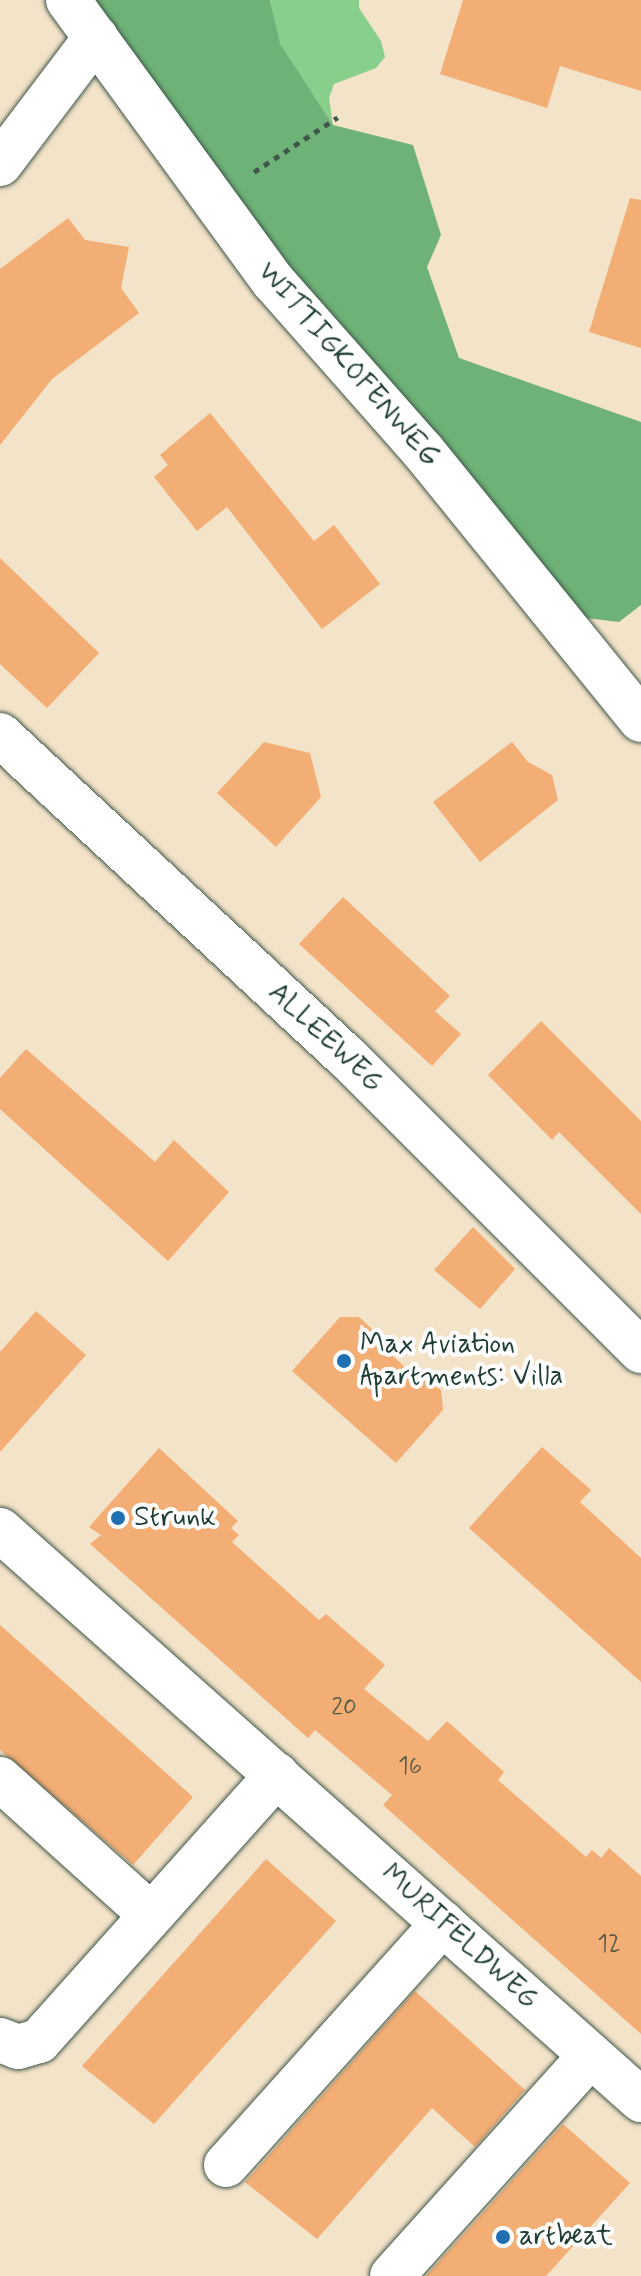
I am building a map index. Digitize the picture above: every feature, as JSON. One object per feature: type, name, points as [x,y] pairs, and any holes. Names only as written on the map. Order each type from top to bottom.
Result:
[{"type":"street","name":"WITTIGKOFENWEG","points":[[68,0],[273,281],[423,451],[598,663],[641,720]]},
{"type":"street","points":[[0,164],[96,37]]},
{"type":"street","name":"ALLEEWEG","points":[[0,735],[369,1079],[641,1351]]},
{"type":"street","name":"MURIFELDWEG","points":[[2,1536],[277,1775],[641,2100]]},
{"type":"street","points":[[0,2040],[18,2047],[39,2041],[277,1775]]},
{"type":"street","points":[[0,1779],[151,1915]]},
{"type":"street","points":[[226,2165],[443,1923]]},
{"type":"street","points":[[392,2276],[591,2055]]},
{"type":"path","points":[[213,198],[338,117]]},
{"type":"green space","points":[[96,0],[270,0],[280,44],[333,125],[413,145],[441,235],[427,267],[459,358],[641,422],[641,605],[619,622],[578,617],[303,287],[112,31]]},
{"type":"green space","points":[[270,0],[359,0],[359,8],[381,41],[385,57],[376,68],[334,84],[329,98],[333,125],[279,44]]},
{"type":"building","points":[[463,0],[641,0],[641,91],[560,66],[547,108],[440,74]]},
{"type":"building","points":[[630,198],[641,200],[641,348],[589,332]]},
{"type":"building","points":[[68,218],[85,240],[129,247],[121,288],[139,313],[52,379],[0,445],[0,269]]},
{"type":"building","points":[[210,413],[314,541],[334,525],[380,584],[322,629],[227,507],[197,531],[154,477],[168,465],[160,455]]},
{"type":"building","points":[[0,558],[99,653],[47,708],[0,664]]},
{"type":"building","points":[[264,742],[310,753],[321,797],[276,847],[217,793]]},
{"type":"building","points":[[512,742],[528,762],[552,775],[558,800],[480,862],[433,802]]},
{"type":"building","points":[[343,897],[450,996],[435,1011],[461,1034],[432,1066],[299,944]]},
{"type":"building","points":[[541,1021],[641,1121],[641,1214],[559,1132],[552,1140],[488,1075]]},
{"type":"building","points":[[26,1049],[155,1162],[174,1140],[229,1192],[168,1261],[0,1109],[0,1078]]},
{"type":"building","points":[[473,1227],[515,1269],[480,1309],[434,1270]]},
{"type":"building","points":[[36,1311],[86,1355],[0,1452],[0,1352]]},
{"type":"building","points":[[340,1317],[359,1317],[372,1329],[373,1338],[418,1379],[427,1378],[441,1390],[443,1410],[396,1463],[292,1371]]},
{"type":"building","points":[[542,1447],[591,1490],[580,1502],[641,1558],[641,1682],[469,1528]]},
{"type":"building","points":[[159,1448],[238,1521],[231,1528],[239,1535],[232,1542],[319,1620],[326,1614],[385,1665],[364,1689],[428,1741],[447,1721],[504,1772],[498,1780],[586,1857],[592,1850],[601,1858],[609,1848],[641,1876],[641,2034],[383,1805],[392,1795],[315,1730],[308,1738],[90,1544],[101,1535],[89,1527]]},
{"type":"building","points":[[0,1625],[193,1797],[133,1865],[0,1750]]},
{"type":"building","points":[[266,1859],[336,1921],[154,2124],[82,2066]]},
{"type":"building","points":[[415,1991],[525,2090],[475,2147],[432,2108],[317,2239],[245,2182]]},
{"type":"building","points":[[563,2124],[630,2183],[546,2276],[426,2276]]},
{"type":"place","name":"Max Aviation Apartments: Villa","points":[[344,1361]]},
{"type":"place","name":"Strunk","points":[[118,1518]]},
{"type":"place","name":"artbeat","points":[[503,2237]]}]
